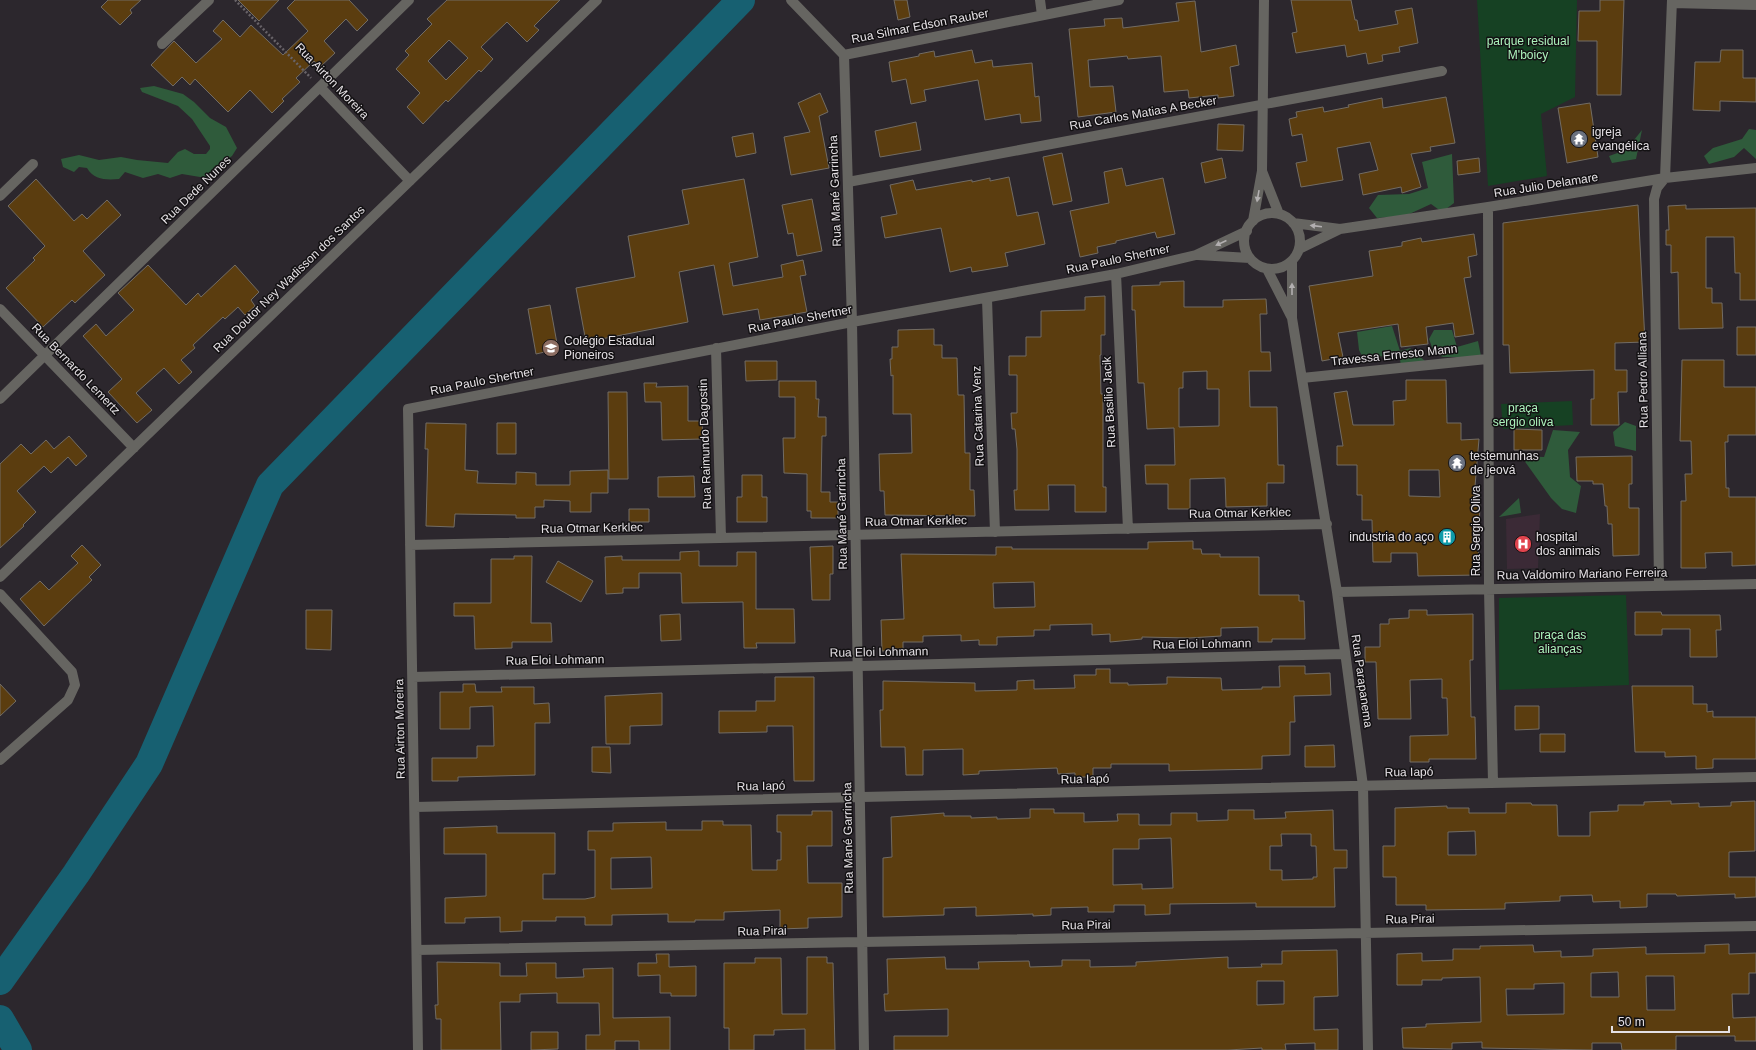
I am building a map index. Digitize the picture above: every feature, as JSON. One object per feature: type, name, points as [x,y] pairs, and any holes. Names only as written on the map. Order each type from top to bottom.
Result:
[{"type":"street","points":[[162,44],[209,0]]},
{"type":"street","name":"Rua Dede Nunes","points":[[0,399],[409,0]]},
{"type":"street","name":"Rua Doutor Ney Wadisson dos Santos","points":[[0,577],[597,0]]},
{"type":"street","points":[[791,0],[844,55]]},
{"type":"street","points":[[1040,0],[1042,15]]},
{"type":"street","name":"Rua Silmar Edson Rauber","points":[[844,55],[1118,0]]},
{"type":"street","points":[[1262,171],[1279,214],[1293,223],[1298,230],[1300,239],[1299,249],[1292,261],[1285,266],[1276,269],[1261,266],[1250,258],[1245,245],[1247,231],[1253,221],[1262,171],[1264,0]]},
{"type":"street","points":[[1665,178],[1672,2],[1756,5]]},
{"type":"street","name":"Rua Mané Garrincha","points":[[844,55],[852,322],[864,1050]]},
{"type":"street","name":"Rua Carlos Matias A Becker","points":[[848,182],[1442,71]]},
{"type":"street","name":"Rua Airton Moreira","points":[[320,87],[410,181]]},
{"type":"street","points":[[0,196],[32,164]]},
{"type":"street","name":"Rua Julio Delamare","points":[[1293,223],[1340,229],[1488,207],[1665,178],[1756,168]]},
{"type":"street","name":"Rua Pedro Alliana","points":[[1659,585],[1654,199],[1657,188],[1665,178]]},
{"type":"street","name":"Rua Sergio Oliva","points":[[1488,207],[1487,359],[1489,589],[1493,783]]},
{"type":"street","points":[[1253,221],[1261,216],[1279,214]]},
{"type":"street","name":"Rua Julio Delamare","points":[[1299,249],[1340,229]]},
{"type":"street","name":"Rua Paulo Shertner","points":[[408,409],[852,322],[987,299],[1116,274],[1196,255],[1247,231]]},
{"type":"street","name":"Rua Paulo Shertner","points":[[1196,255],[1250,258]]},
{"type":"street","name":"Rua Parapanema","points":[[1292,261],[1292,318],[1327,524],[1363,786],[1368,1050]]},
{"type":"street","name":"Rua Parapanema","points":[[1267,268],[1292,318]]},
{"type":"street","name":"Rua Basilio Jacik","points":[[1116,274],[1128,529]]},
{"type":"street","name":"Rua Catarina Venz","points":[[987,299],[995,532]]},
{"type":"street","name":"Rua Bernardo Lemertz","points":[[0,309],[134,448]]},
{"type":"street","name":"Rua Raimundo Dagostin","points":[[716,348],[721,538]]},
{"type":"street","name":"Travessa Ernesto Mann","points":[[1302,378],[1487,359]]},
{"type":"street","name":"Rua Airton Moreira","points":[[408,409],[418,1050]]},
{"type":"street","name":"Rua Otmar Kerklec","points":[[410,545],[1327,524]]},
{"type":"street","name":"Rua Valdomiro Mariano Ferreira","points":[[1337,592],[1756,584]]},
{"type":"street","points":[[0,594],[72,672],[75,685],[68,700],[0,760]]},
{"type":"street","name":"Rua Eloi Lohmann","points":[[412,677],[1345,654]]},
{"type":"street","name":"Rua Iapó","points":[[415,807],[1756,777]]},
{"type":"street","name":"Rua Pirai","points":[[417,950],[1756,926]]},
{"type":"path","name":"Rua Airton Moreira","points":[[235,0],[320,87]]},
{"type":"shaded area","name":"hospital dos animais","points":[[1540,514],[1538,568],[1507,569],[1506,519]]},
{"type":"green space","name":"parque residual M'boicy","points":[[1477,0],[1577,0],[1575,97],[1541,114],[1547,176],[1488,186]]},
{"type":"green space","points":[[154,86],[183,94],[194,102],[210,118],[226,127],[237,148],[232,156],[219,165],[220,173],[217,176],[206,178],[182,174],[170,178],[158,174],[143,178],[125,172],[119,179],[110,179],[97,177],[87,168],[79,167],[74,172],[63,167],[61,159],[79,155],[99,160],[121,157],[168,163],[178,152],[185,149],[194,154],[206,154],[210,149],[210,146],[192,119],[178,106],[142,92],[140,88]]},
{"type":"green space","points":[[1749,129],[1756,130],[1756,159],[1744,148],[1734,157],[1709,164],[1704,156],[1713,148],[1742,139]]},
{"type":"green space","points":[[1642,130],[1636,159],[1612,163],[1609,156],[1626,150]]},
{"type":"green space","points":[[1452,154],[1454,203],[1442,212],[1431,204],[1405,216],[1377,218],[1369,208],[1378,195],[1409,194],[1428,188],[1422,162]]},
{"type":"green space","points":[[1392,326],[1400,351],[1410,348],[1425,361],[1401,367],[1400,359],[1379,356],[1365,362],[1359,350],[1357,332]]},
{"type":"green space","points":[[1434,330],[1452,330],[1457,347],[1478,341],[1481,356],[1469,360],[1457,357],[1443,357],[1434,353],[1429,339]]},
{"type":"green space","name":"praça sergio oliva","points":[[1572,401],[1573,425],[1503,429],[1501,404]]},
{"type":"green space","points":[[1625,422],[1636,426],[1636,451],[1615,446],[1613,432]]},
{"type":"green space","points":[[1553,430],[1580,432],[1568,450],[1570,477],[1581,486],[1576,513],[1562,509],[1551,498],[1521,456],[1544,457]]},
{"type":"green space","points":[[1519,498],[1521,513],[1499,517]]},
{"type":"green space","name":"praça das alianças","points":[[1626,595],[1629,685],[1499,690],[1499,598]]},
{"type":"building","points":[[108,0],[141,0],[130,10],[132,13],[120,25],[101,7]]},
{"type":"building","points":[[238,0],[279,0],[259,21]]},
{"type":"building","points":[[295,0],[349,0],[368,20],[357,31],[346,19],[324,41],[335,53],[320,67],[314,61],[296,78],[300,82],[282,99],[284,101],[272,113],[250,90],[228,112],[195,79],[190,85],[182,77],[173,86],[151,65],[174,41],[196,63],[222,39],[213,31],[223,20],[240,37],[251,25],[283,55],[308,31],[287,8]]},
{"type":"building","points":[[447,0],[560,0],[534,26],[539,30],[527,42],[507,22],[481,47],[493,59],[481,72],[479,70],[448,102],[446,100],[423,124],[407,107],[420,93],[396,69],[409,55],[405,51],[432,24],[427,19]],"holes":[[[449,40],[468,58],[446,80],[428,61]]]},
{"type":"building","points":[[894,0],[907,0],[910,17],[898,20]]},
{"type":"building","points":[[1291,0],[1351,0],[1359,31],[1398,24],[1395,11],[1412,8],[1418,43],[1399,47],[1400,52],[1382,55],[1383,61],[1368,64],[1366,53],[1347,57],[1345,45],[1296,53],[1292,33],[1297,32]]},
{"type":"building","points":[[1600,0],[1624,0],[1621,95],[1597,95],[1597,41],[1578,41],[1579,11],[1600,11]]},
{"type":"building","points":[[1195,1],[1201,52],[1236,45],[1239,65],[1230,67],[1234,96],[1218,98],[1218,95],[1189,98],[1188,90],[1164,92],[1161,56],[1128,59],[1127,56],[1088,60],[1090,87],[1113,86],[1116,112],[1078,117],[1069,29],[1105,26],[1104,19],[1122,18],[1123,28],[1179,21],[1176,3]]},
{"type":"building","points":[[972,50],[975,63],[992,60],[993,67],[1032,63],[1035,97],[1039,96],[1041,121],[1021,123],[1020,114],[985,120],[978,80],[924,90],[926,101],[911,104],[906,79],[892,82],[889,62],[919,56],[919,54],[934,51],[935,57]]},
{"type":"building","points":[[1721,50],[1743,50],[1743,78],[1756,78],[1756,102],[1720,101],[1720,111],[1693,110],[1695,62],[1720,62]]},
{"type":"building","points":[[820,93],[828,112],[819,116],[829,168],[791,175],[784,137],[810,132],[798,103]]},
{"type":"building","points":[[1446,97],[1455,143],[1430,147],[1431,151],[1411,154],[1421,187],[1402,193],[1401,187],[1363,195],[1359,174],[1378,170],[1370,142],[1337,148],[1343,180],[1301,187],[1296,163],[1307,161],[1302,134],[1292,136],[1289,119],[1297,117],[1296,112],[1323,107],[1324,112],[1382,98],[1383,108]]},
{"type":"building","name":"igreja evangélica","points":[[1590,103],[1598,157],[1567,163],[1558,108]]},
{"type":"building","points":[[916,122],[921,150],[880,157],[875,131]]},
{"type":"building","points":[[1218,124],[1244,125],[1243,151],[1217,150]]},
{"type":"building","points":[[753,133],[756,153],[736,157],[732,137]]},
{"type":"building","points":[[1062,153],[1072,201],[1053,205],[1043,157]]},
{"type":"building","points":[[1222,158],[1226,178],[1205,183],[1201,163]]},
{"type":"building","points":[[1479,158],[1480,172],[1458,175],[1457,161]]},
{"type":"building","points":[[1122,168],[1126,186],[1163,178],[1175,234],[1157,238],[1155,232],[1116,241],[1116,243],[1097,247],[1098,253],[1080,257],[1070,211],[1109,203],[1104,172]]},
{"type":"building","points":[[1009,177],[1017,216],[1038,212],[1045,244],[1005,253],[1008,266],[972,272],[971,267],[950,272],[941,228],[885,238],[881,217],[897,214],[890,185],[913,180],[916,190],[972,180],[972,182],[990,178],[990,181]]},
{"type":"building","points":[[36,179],[74,221],[82,214],[87,219],[107,200],[121,215],[83,251],[105,275],[75,303],[72,300],[43,327],[6,288],[35,260],[33,258],[45,246],[8,206]]},
{"type":"building","points":[[744,179],[758,257],[729,263],[733,286],[783,277],[781,265],[803,260],[806,275],[800,276],[807,312],[760,320],[758,309],[723,315],[714,265],[679,272],[688,322],[586,342],[576,288],[635,277],[628,236],[689,224],[682,190]]},
{"type":"building","points":[[812,199],[822,251],[797,256],[793,233],[788,234],[782,205]]},
{"type":"building","points":[[1638,205],[1645,342],[1615,343],[1615,370],[1627,370],[1627,392],[1618,392],[1619,425],[1591,425],[1591,399],[1594,399],[1594,370],[1510,373],[1509,345],[1503,345],[1503,223]]},
{"type":"building","points":[[1686,205],[1686,209],[1756,208],[1756,300],[1740,300],[1740,273],[1735,273],[1734,237],[1706,237],[1706,288],[1712,288],[1712,303],[1722,303],[1723,328],[1679,329],[1678,272],[1671,273],[1671,245],[1666,245],[1666,230],[1669,230],[1668,206]]},
{"type":"building","points":[[1474,234],[1477,255],[1468,257],[1471,277],[1464,278],[1474,334],[1455,337],[1453,323],[1426,327],[1428,344],[1401,347],[1398,324],[1338,333],[1343,357],[1322,361],[1309,286],[1373,276],[1369,251],[1402,246],[1402,242],[1421,238],[1422,242]]},
{"type":"building","points":[[148,265],[186,305],[198,293],[201,297],[235,265],[259,292],[251,300],[255,306],[245,315],[238,307],[225,319],[223,317],[193,345],[195,348],[181,360],[192,372],[179,384],[164,368],[136,393],[152,410],[137,423],[108,392],[122,379],[83,336],[96,324],[106,336],[134,310],[118,293]]},
{"type":"building","points":[[1184,281],[1184,307],[1223,307],[1223,300],[1266,299],[1267,314],[1260,314],[1261,352],[1270,352],[1271,371],[1249,371],[1250,407],[1277,407],[1278,465],[1284,465],[1284,483],[1267,483],[1267,506],[1226,507],[1225,478],[1190,479],[1190,509],[1168,509],[1168,484],[1146,484],[1145,465],[1175,465],[1174,428],[1147,429],[1144,383],[1138,383],[1135,310],[1132,310],[1132,286],[1160,285],[1160,282]],"holes":[[[1207,371],[1207,389],[1219,389],[1219,426],[1179,427],[1179,388],[1183,388],[1183,372]]]},
{"type":"building","points":[[1105,296],[1105,335],[1101,335],[1100,355],[1101,394],[1103,394],[1103,487],[1106,487],[1106,512],[1075,512],[1075,485],[1048,485],[1049,510],[1015,510],[1014,490],[1017,490],[1017,449],[1015,429],[1012,429],[1011,413],[1017,413],[1017,375],[1009,375],[1009,356],[1026,356],[1026,337],[1041,337],[1041,311],[1085,310],[1085,297]]},
{"type":"building","points":[[550,305],[558,349],[536,354],[528,309]]},
{"type":"building","points":[[1737,327],[1756,327],[1756,355],[1737,355]]},
{"type":"building","points":[[934,329],[934,345],[942,345],[942,358],[957,358],[958,395],[964,395],[965,453],[970,453],[970,490],[974,490],[975,516],[885,515],[884,491],[880,491],[879,454],[912,453],[911,414],[893,414],[893,375],[891,376],[890,359],[892,359],[892,347],[898,347],[898,330]]},
{"type":"building","points":[[1682,360],[1724,360],[1724,387],[1756,387],[1756,435],[1728,435],[1728,442],[1725,442],[1726,488],[1729,488],[1729,497],[1756,497],[1756,565],[1732,566],[1732,552],[1705,553],[1706,568],[1681,568],[1681,501],[1686,501],[1685,474],[1692,474],[1691,441],[1680,441]]},
{"type":"building","points":[[745,361],[777,361],[777,380],[746,381]]},
{"type":"building","points":[[1406,380],[1446,380],[1447,423],[1461,423],[1461,440],[1479,439],[1474,498],[1480,499],[1478,575],[1418,576],[1417,553],[1391,553],[1391,562],[1373,562],[1372,520],[1362,520],[1362,495],[1357,495],[1357,465],[1337,465],[1337,446],[1343,446],[1334,393],[1347,391],[1353,425],[1394,425],[1393,401],[1406,400]],"holes":[[[1409,470],[1439,470],[1440,497],[1409,496]]]},
{"type":"building","points":[[779,381],[816,381],[816,399],[819,399],[818,417],[826,417],[826,436],[822,436],[821,492],[830,492],[830,502],[838,502],[838,518],[811,518],[811,511],[807,511],[807,474],[784,473],[783,438],[795,438],[795,397],[779,397]]},
{"type":"building","points":[[644,383],[657,383],[656,387],[688,386],[688,421],[702,421],[703,439],[662,440],[661,402],[645,402]]},
{"type":"building","points":[[608,392],[627,392],[628,479],[609,479]]},
{"type":"building","points":[[426,423],[466,424],[465,470],[478,471],[477,483],[516,484],[516,472],[536,473],[536,485],[570,485],[570,471],[608,470],[608,493],[591,493],[591,512],[570,512],[570,501],[544,500],[544,507],[535,507],[535,518],[516,518],[516,515],[455,514],[454,527],[426,526],[428,449],[425,449]]},
{"type":"building","points":[[497,423],[516,423],[516,454],[497,454]]},
{"type":"building","points":[[1514,429],[1542,430],[1542,450],[1514,450]]},
{"type":"building","points":[[69,436],[87,456],[76,466],[68,457],[51,473],[44,466],[17,491],[36,512],[23,525],[24,526],[0,548],[0,464],[21,444],[31,454],[46,440],[54,449]]},
{"type":"building","points":[[1632,456],[1632,484],[1629,484],[1629,508],[1639,508],[1639,555],[1613,556],[1612,524],[1608,524],[1607,506],[1605,506],[1603,484],[1593,484],[1593,481],[1577,481],[1576,457]]},
{"type":"building","points":[[742,475],[762,475],[762,497],[767,497],[767,522],[737,522],[737,497],[742,497]]},
{"type":"building","points":[[694,476],[695,497],[658,497],[658,477]]},
{"type":"building","points":[[629,509],[649,509],[649,522],[629,522]]},
{"type":"building","points":[[1193,541],[1193,549],[1201,549],[1202,554],[1220,554],[1220,557],[1259,557],[1259,595],[1299,595],[1299,601],[1304,601],[1305,639],[1272,639],[1272,642],[1258,642],[1258,627],[1221,628],[1221,636],[1189,638],[1142,637],[1142,639],[1110,642],[1110,634],[1092,635],[1092,624],[1050,625],[1050,630],[1034,630],[1034,636],[997,637],[997,645],[979,645],[979,640],[961,641],[961,635],[923,636],[923,642],[903,642],[903,650],[882,651],[881,620],[904,619],[901,554],[996,555],[996,547],[1012,547],[1012,549],[1148,549],[1148,542]],"holes":[[[1034,582],[1035,607],[994,608],[993,583]]]},
{"type":"building","points":[[82,545],[101,565],[89,577],[92,580],[44,626],[20,599],[40,581],[49,590],[78,563],[71,556]]},
{"type":"building","points":[[833,546],[833,574],[830,574],[830,600],[812,600],[810,547]]},
{"type":"building","points":[[699,551],[699,566],[737,566],[737,552],[756,552],[756,609],[794,609],[795,643],[756,643],[757,648],[744,648],[743,602],[682,603],[681,573],[639,573],[639,588],[623,588],[623,593],[606,594],[605,557],[622,556],[622,560],[680,560],[680,552]]},
{"type":"building","points":[[514,556],[532,556],[531,623],[551,623],[552,642],[512,642],[512,648],[475,649],[474,616],[454,616],[454,603],[491,603],[491,559],[514,559]]},
{"type":"building","points":[[558,561],[593,581],[581,602],[546,582]]},
{"type":"building","points":[[306,610],[332,610],[331,650],[306,649]]},
{"type":"building","points":[[1409,610],[1427,610],[1427,615],[1473,614],[1473,660],[1470,660],[1471,717],[1475,717],[1476,759],[1429,759],[1429,762],[1410,762],[1410,736],[1448,735],[1447,698],[1442,698],[1442,679],[1410,680],[1411,719],[1378,719],[1376,662],[1365,662],[1365,647],[1380,647],[1380,624],[1389,624],[1389,619],[1409,618]]},
{"type":"building","points":[[1635,612],[1661,612],[1662,615],[1720,615],[1721,630],[1716,630],[1717,657],[1690,657],[1690,629],[1662,629],[1662,635],[1635,635]]},
{"type":"building","points":[[680,614],[681,640],[661,641],[660,615]]},
{"type":"building","points":[[1279,666],[1305,666],[1305,674],[1330,673],[1331,695],[1294,696],[1295,722],[1290,722],[1290,755],[1262,756],[1262,769],[1169,771],[1169,764],[1111,764],[1111,768],[1093,768],[1093,777],[1075,777],[1075,773],[1058,774],[1057,768],[979,771],[979,774],[963,775],[963,749],[923,750],[923,775],[906,775],[905,747],[881,747],[880,710],[883,710],[883,681],[975,683],[975,691],[1017,690],[1017,681],[1034,680],[1034,689],[1075,688],[1074,675],[1096,675],[1096,669],[1110,669],[1110,683],[1128,683],[1128,685],[1167,684],[1167,677],[1221,678],[1222,690],[1262,689],[1262,687],[1280,687]]},
{"type":"building","points":[[775,677],[814,677],[814,781],[794,781],[793,726],[767,726],[767,732],[719,733],[719,711],[756,711],[756,701],[775,701]]},
{"type":"building","points":[[0,684],[16,701],[0,716]]},
{"type":"building","points":[[463,684],[475,684],[476,692],[502,692],[501,687],[534,687],[534,704],[549,703],[550,723],[535,723],[535,775],[458,777],[458,781],[432,781],[432,758],[477,758],[477,746],[494,746],[493,706],[470,707],[470,729],[440,729],[440,692],[463,692]]},
{"type":"building","points":[[1632,686],[1693,686],[1693,704],[1707,704],[1707,712],[1713,711],[1713,717],[1756,717],[1756,759],[1713,759],[1713,768],[1696,769],[1696,756],[1665,757],[1665,752],[1635,752]]},
{"type":"building","points":[[662,693],[662,725],[630,726],[630,744],[606,744],[605,696]]},
{"type":"building","points":[[1515,706],[1539,706],[1539,729],[1515,730]]},
{"type":"building","points":[[1540,734],[1565,734],[1565,752],[1540,752]]},
{"type":"building","points":[[1334,745],[1335,767],[1305,767],[1305,746]]},
{"type":"building","points":[[592,747],[610,747],[611,773],[592,772]]},
{"type":"building","points":[[1671,801],[1671,804],[1699,803],[1699,807],[1731,806],[1731,802],[1755,801],[1755,851],[1729,852],[1729,877],[1756,877],[1756,897],[1735,898],[1735,894],[1677,896],[1676,894],[1647,894],[1647,907],[1620,908],[1620,901],[1593,902],[1592,895],[1560,896],[1560,901],[1505,903],[1505,909],[1426,910],[1426,905],[1396,905],[1396,877],[1383,877],[1383,846],[1395,846],[1395,808],[1447,806],[1447,808],[1469,808],[1469,813],[1506,813],[1506,803],[1557,805],[1558,836],[1590,836],[1590,812],[1618,811],[1618,805],[1644,805],[1644,802]],"holes":[[[1475,831],[1476,855],[1448,855],[1448,832]]]},
{"type":"building","points":[[1030,809],[1054,809],[1054,813],[1084,813],[1084,822],[1118,821],[1117,814],[1139,814],[1139,825],[1171,825],[1171,813],[1197,813],[1197,821],[1228,820],[1228,810],[1254,810],[1254,819],[1286,818],[1285,812],[1333,810],[1334,850],[1347,850],[1347,868],[1334,868],[1335,907],[1256,907],[1256,903],[1170,904],[1170,914],[1145,915],[1145,905],[1114,905],[1114,912],[1088,912],[1088,907],[1051,908],[1051,915],[1033,916],[1033,914],[976,916],[976,907],[944,908],[944,915],[883,917],[883,858],[892,857],[891,817],[944,813],[944,816],[971,816],[971,818],[1030,818]],"holes":[[[1281,834],[1311,834],[1311,846],[1316,846],[1317,877],[1313,877],[1313,879],[1282,880],[1282,870],[1270,870],[1270,846],[1282,846]],[[1171,838],[1173,888],[1142,889],[1142,884],[1113,885],[1113,849],[1139,849],[1139,839]]]},
{"type":"building","points":[[812,811],[832,811],[832,846],[807,846],[808,883],[842,883],[842,917],[808,918],[808,928],[780,929],[780,910],[724,912],[724,920],[695,920],[695,922],[668,922],[668,914],[612,915],[612,925],[585,925],[585,917],[556,917],[556,921],[522,921],[522,931],[500,932],[500,917],[465,918],[465,923],[445,923],[445,898],[486,896],[486,854],[444,854],[444,828],[497,826],[497,833],[555,833],[555,874],[543,874],[543,899],[585,899],[595,897],[595,850],[588,850],[588,831],[613,831],[613,823],[666,822],[666,830],[702,830],[702,821],[723,821],[723,825],[751,825],[752,870],[777,870],[777,860],[781,860],[781,832],[777,832],[777,815],[812,815]],"holes":[[[651,857],[652,888],[611,889],[611,858]]]},
{"type":"building","points":[[1729,944],[1729,954],[1756,953],[1756,973],[1749,973],[1749,994],[1732,994],[1733,1018],[1756,1017],[1756,1041],[1735,1041],[1735,1036],[1676,1036],[1676,1050],[1622,1050],[1621,1043],[1592,1043],[1592,1050],[1482,1048],[1482,1042],[1452,1043],[1452,1049],[1403,1048],[1402,1028],[1426,1027],[1426,1024],[1481,1022],[1480,977],[1442,978],[1442,980],[1422,980],[1422,985],[1397,985],[1397,954],[1422,953],[1422,961],[1453,960],[1453,949],[1480,949],[1480,946],[1533,945],[1534,952],[1561,951],[1561,957],[1593,956],[1593,949],[1646,947],[1646,954],[1705,953],[1705,945]],"holes":[[[1618,972],[1619,997],[1591,997],[1591,973]],[[1646,976],[1674,976],[1675,1010],[1647,1010]],[[1564,983],[1564,1014],[1507,1015],[1506,989],[1534,989],[1534,984]]]},
{"type":"building","points":[[1337,950],[1338,996],[1314,997],[1314,1030],[1338,1029],[1338,1050],[1315,1050],[1315,1043],[1285,1044],[1286,1050],[1262,1050],[1262,1048],[1228,1050],[894,1050],[894,1036],[948,1036],[948,1009],[885,1011],[884,994],[888,994],[887,959],[945,957],[946,969],[979,969],[978,962],[1029,961],[1030,967],[1062,966],[1062,960],[1090,960],[1090,967],[1136,966],[1136,962],[1228,957],[1228,968],[1262,967],[1261,964],[1282,964],[1282,951]],"holes":[[[1257,981],[1284,981],[1284,1004],[1257,1005]]]},
{"type":"building","points":[[656,954],[669,954],[669,967],[696,966],[696,996],[671,996],[671,993],[660,993],[660,975],[638,976],[638,963],[657,963]]},
{"type":"building","points":[[807,957],[827,957],[827,963],[833,963],[835,1050],[805,1050],[805,1029],[774,1030],[774,1035],[754,1035],[754,1050],[729,1050],[729,1028],[724,1028],[724,963],[755,963],[755,958],[781,958],[782,1014],[807,1014]]},
{"type":"building","points":[[437,962],[500,963],[500,976],[527,976],[526,963],[556,963],[556,978],[584,977],[583,969],[613,968],[613,1018],[670,1017],[670,1050],[639,1050],[639,1041],[615,1041],[615,1050],[586,1050],[586,1035],[600,1035],[599,1003],[557,1003],[557,993],[520,994],[520,1002],[500,1002],[501,1050],[441,1050],[441,1019],[436,1019],[435,1005],[438,1005]]},
{"type":"building","points":[[531,1032],[558,1032],[558,1049],[531,1050]]},
{"type":"waterway","points":[[0,981],[76,874],[149,764],[270,485],[741,0]]},
{"type":"waterway","points":[[0,1019],[18,1050]]},
{"type":"place","name":"igreja evangélica","points":[[1579,139]]},
{"type":"place","name":"Colégio Estadual Pioneiros","points":[[551,348]]},
{"type":"place","name":"testemunhas de jeová","points":[[1457,463]]},
{"type":"place","name":"industria do aço","points":[[1447,537]]},
{"type":"place","name":"hospital dos animais","points":[[1523,544]]}]
